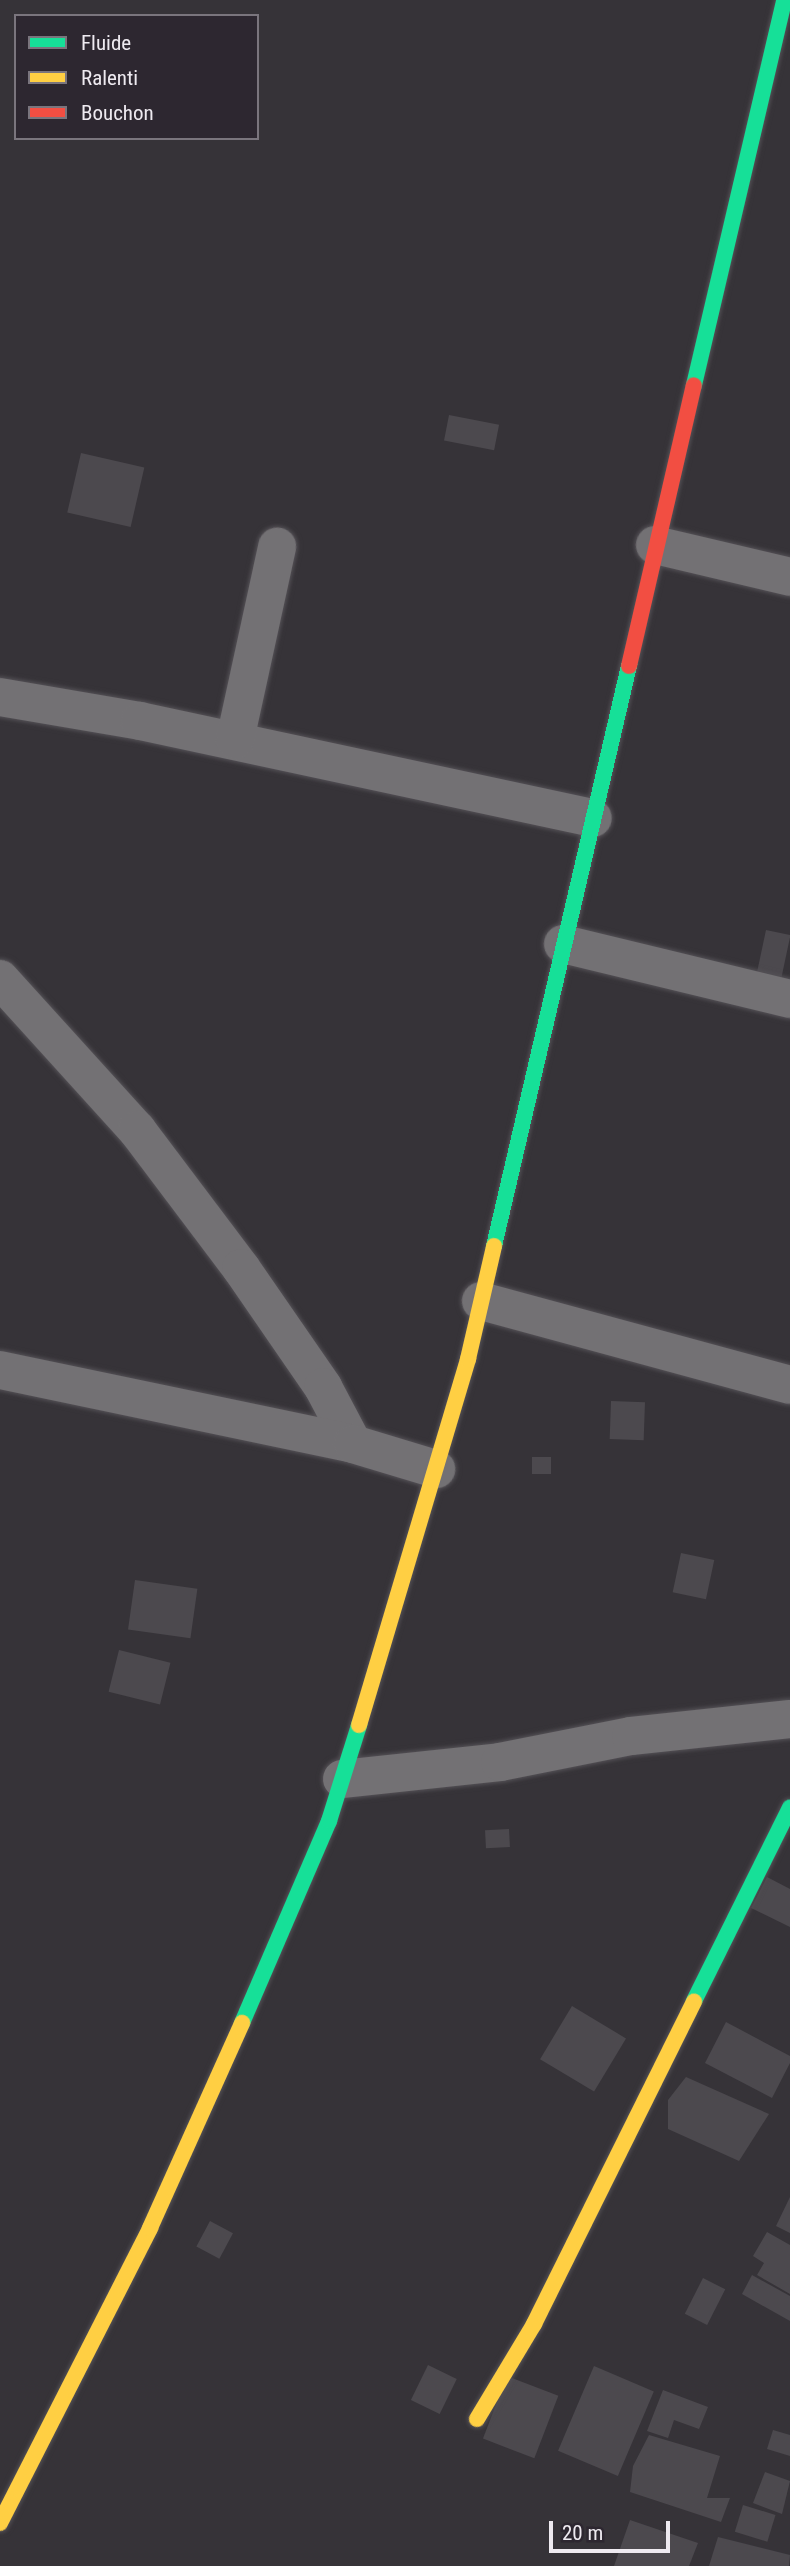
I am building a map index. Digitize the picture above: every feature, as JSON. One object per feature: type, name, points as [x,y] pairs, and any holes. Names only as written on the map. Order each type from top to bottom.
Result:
[{"type":"main road","points":[[0,2523],[150,2228],[329,1821],[454,1412],[784,0]]},
{"type":"main road","points":[[477,2419],[534,2324],[790,1808]]},
{"type":"street","points":[[655,545],[790,578]]},
{"type":"street","points":[[235,740],[277,547]]},
{"type":"street","points":[[0,697],[235,740],[593,818]]},
{"type":"street","points":[[563,944],[790,999]]},
{"type":"street","points":[[0,979],[137,1130],[217,1236],[323,1387],[353,1444]]},
{"type":"street","points":[[481,1301],[790,1385]]},
{"type":"street","points":[[0,1370],[353,1444],[436,1469]]},
{"type":"street","points":[[342,1779],[500,1762],[631,1736],[790,1719]]},
{"type":"building","points":[[449,415],[499,425],[494,450],[444,441]]},
{"type":"building","points":[[81,453],[144,468],[131,527],[67,512]]},
{"type":"building","points":[[766,930],[790,935],[780,986],[755,981]]},
{"type":"building","points":[[611,1401],[645,1402],[644,1440],[610,1439]]},
{"type":"building","points":[[532,1457],[551,1457],[551,1474],[532,1474]]},
{"type":"building","points":[[681,1553],[714,1560],[706,1599],[673,1592]]},
{"type":"building","points":[[135,1580],[197,1589],[190,1638],[128,1630]]},
{"type":"building","points":[[119,1650],[170,1663],[160,1705],[109,1692]]},
{"type":"building","points":[[509,1829],[510,1847],[486,1848],[485,1830]]},
{"type":"building","points":[[767,1877],[790,1889],[790,1927],[751,1908]]},
{"type":"building","points":[[572,2006],[626,2038],[594,2092],[540,2059]]},
{"type":"building","points":[[726,2022],[790,2056],[790,2063],[772,2098],[705,2063]]},
{"type":"building","points":[[686,2077],[769,2114],[739,2161],[668,2129],[668,2100]]},
{"type":"building","points":[[790,2197],[790,2233],[776,2226]]},
{"type":"building","points":[[210,2221],[233,2233],[219,2259],[196,2247]]},
{"type":"building","points":[[767,2232],[790,2245],[790,2294],[757,2275],[764,2263],[753,2256]]},
{"type":"building","points":[[752,2275],[790,2296],[790,2321],[742,2294]]},
{"type":"building","points":[[703,2278],[725,2289],[707,2325],[685,2314]]},
{"type":"building","points":[[428,2365],[457,2379],[440,2414],[411,2400]]},
{"type":"building","points":[[594,2366],[654,2391],[618,2476],[558,2451]]},
{"type":"building","points":[[507,2376],[558,2396],[534,2458],[483,2439]]},
{"type":"building","points":[[663,2390],[708,2407],[699,2429],[674,2420],[668,2438],[647,2431]]},
{"type":"building","points":[[773,2430],[790,2435],[790,2456],[767,2449]]},
{"type":"building","points":[[649,2435],[720,2456],[707,2498],[730,2498],[721,2522],[630,2492],[633,2466]]},
{"type":"building","points":[[765,2472],[790,2481],[782,2514],[753,2503]]},
{"type":"building","points":[[743,2505],[776,2515],[767,2542],[735,2532]]},
{"type":"building","points":[[630,2520],[698,2543],[689,2566],[614,2566]]},
{"type":"building","points":[[718,2537],[790,2555],[789,2566],[709,2566]]},
{"type":"traffic: fast","points":[[694,385],[784,0]]},
{"type":"traffic: fast","points":[[494,1246],[629,666]]},
{"type":"traffic: fast","points":[[242,2023],[329,1821],[359,1725]]},
{"type":"traffic: fast","points":[[694,2001],[790,1808]]},
{"type":"traffic: slow","points":[[359,1725],[468,1359],[494,1246]]},
{"type":"traffic: slow","points":[[477,2419],[534,2324],[694,2001]]},
{"type":"traffic: slow","points":[[0,2523],[150,2228],[242,2023]]},
{"type":"traffic: jam","points":[[629,666],[694,385]]}]
